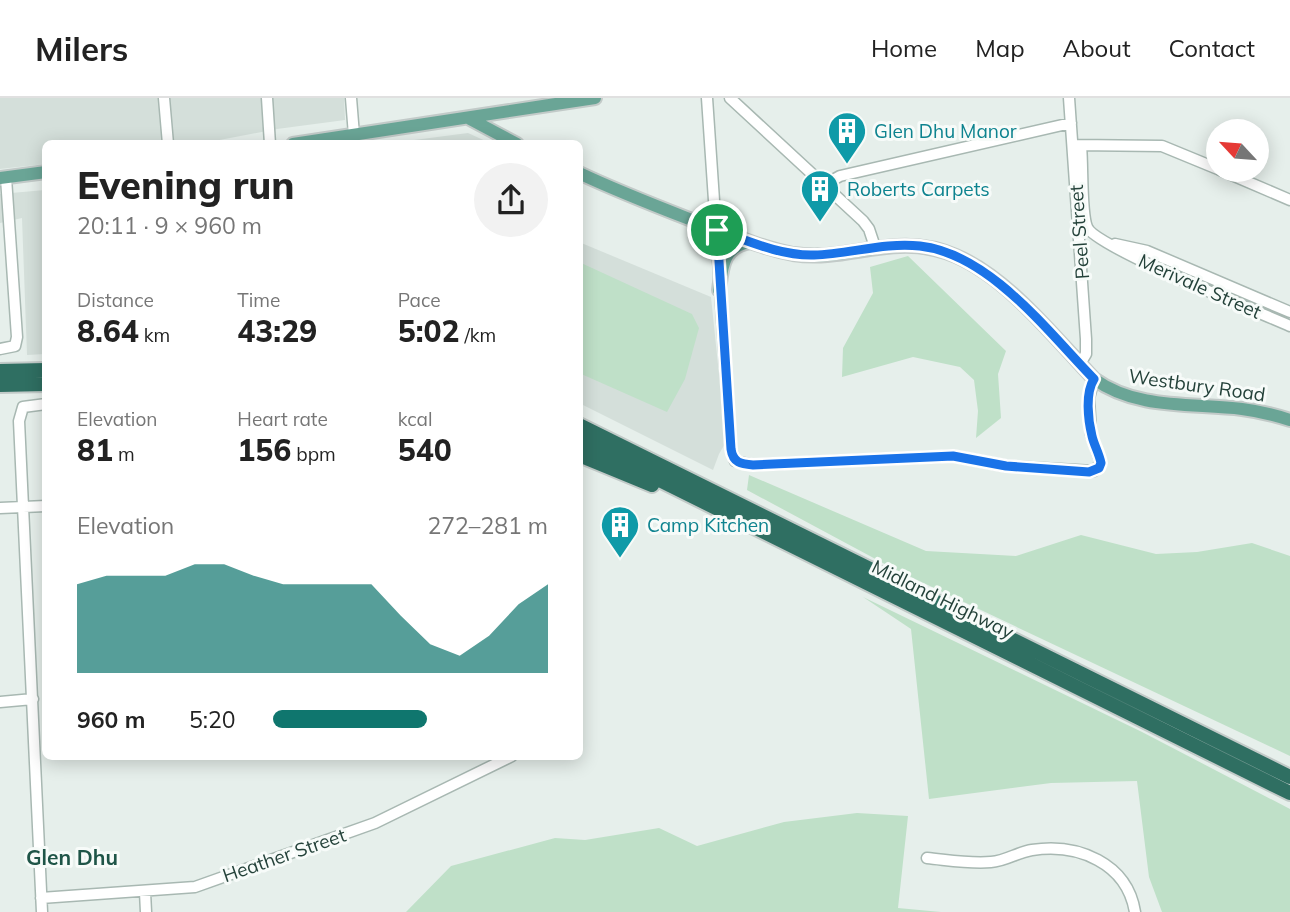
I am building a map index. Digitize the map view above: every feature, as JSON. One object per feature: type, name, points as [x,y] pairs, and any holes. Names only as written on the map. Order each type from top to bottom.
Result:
[{"type":"highway","points":[[0,371],[42,370]]},
{"type":"highway","points":[[0,385],[42,384]]},
{"type":"highway","points":[[583,416],[712,482],[810,538]]},
{"type":"highway","name":"Midland Highway","points":[[583,427],[1290,777]]},
{"type":"highway","name":"Midland Highway","points":[[583,442],[1290,793]]},
{"type":"highway","points":[[583,457],[768,534]]},
{"type":"main road","points":[[320,140],[469,118],[541,102],[595,98]]},
{"type":"main road","points":[[469,118],[510,140]]},
{"type":"main road","points":[[3,178],[42,173]]},
{"type":"main road","name":"Westbury Road","points":[[583,175],[717,230],[794,254],[920,246],[944,252],[967,262],[1018,301],[1094,379],[1121,395],[1141,400],[1244,409],[1290,420]]},
{"type":"main road","points":[[719,290],[727,254],[737,245],[750,242]]},
{"type":"street","points":[[164,98],[168,140]]},
{"type":"street","points":[[267,98],[270,140]]},
{"type":"street","points":[[351,98],[354,135]]},
{"type":"street","points":[[707,98],[732,454],[738,463],[753,465],[953,456],[1006,466],[1094,471],[1101,463],[1091,434],[1089,398],[1094,379]]},
{"type":"street","points":[[730,98],[868,227],[875,247]]},
{"type":"street","name":"Peel Street","points":[[1069,98],[1076,146],[1086,340],[1086,354],[1080,364]]},
{"type":"street","points":[[824,185],[840,176],[1071,122]]},
{"type":"street","points":[[1076,146],[1162,146],[1206,164]]},
{"type":"street","name":"Merivale Street","points":[[1076,146],[1087,227],[1093,234],[1146,263],[1290,326]]},
{"type":"street","points":[[0,349],[15,346],[17,337],[3,178]]},
{"type":"street","points":[[1249,182],[1290,200]]},
{"type":"street","name":"Merivale Street","points":[[1111,244],[1147,251],[1290,312]]},
{"type":"street","points":[[42,404],[21,409],[19,421],[42,912]]},
{"type":"street","points":[[0,508],[42,506]]},
{"type":"street","points":[[0,702],[33,699]]},
{"type":"street","name":"Heather Street","points":[[41,898],[195,887],[358,829],[504,760]]},
{"type":"street","points":[[927,858],[988,863],[1031,850],[1058,849],[1079,853],[1098,860],[1121,878],[1128,887],[1135,912]]},
{"type":"street","points":[[145,892],[146,912]]},
{"type":"shaded area","points":[[0,98],[344,98],[345,120],[220,140],[42,140],[42,164],[0,169]]},
{"type":"shaded area","points":[[468,133],[483,140],[414,140]]},
{"type":"shaded area","points":[[42,190],[42,354],[27,355],[22,218],[0,223],[0,194]]},
{"type":"shaded area","points":[[583,244],[711,297],[726,442],[713,470],[583,405]]},
{"type":"green space","points":[[908,256],[1006,351],[998,374],[1001,418],[976,438],[978,411],[974,380],[960,367],[913,357],[842,377],[843,348],[873,293],[870,267]]},
{"type":"green space","points":[[583,264],[692,314],[699,328],[685,379],[667,412],[583,375]]},
{"type":"green space","points":[[749,475],[926,551],[1016,556],[1081,535],[1156,554],[1197,552],[1252,543],[1290,556],[1290,756],[896,570],[747,490]]},
{"type":"green space","points":[[863,597],[1142,732],[1290,809],[1290,912],[1162,912],[1149,877],[1137,781],[1051,783],[929,799],[911,629]]},
{"type":"green space","points":[[857,813],[908,816],[898,908],[941,912],[406,912],[451,866],[555,838],[585,840],[659,828],[697,846],[784,822]]},
{"type":"place","name":"Glen Dhu Manor","points":[[847,165]]},
{"type":"place","name":"Roberts Carpets","points":[[820,223]]},
{"type":"place","name":"Camp Kitchen","points":[[620,559]]},
{"type":"district","name":"Glen Dhu","points":[[72,857]]},
{"type":"route","points":[[717,230],[794,254],[829,254],[875,247],[920,246],[956,256],[967,262],[1004,288],[1094,379],[1090,389],[1089,411],[1091,434],[1100,455],[1099,468],[1089,472],[1006,466],[953,456],[753,465],[738,463],[733,458],[731,449],[717,230]]}]
